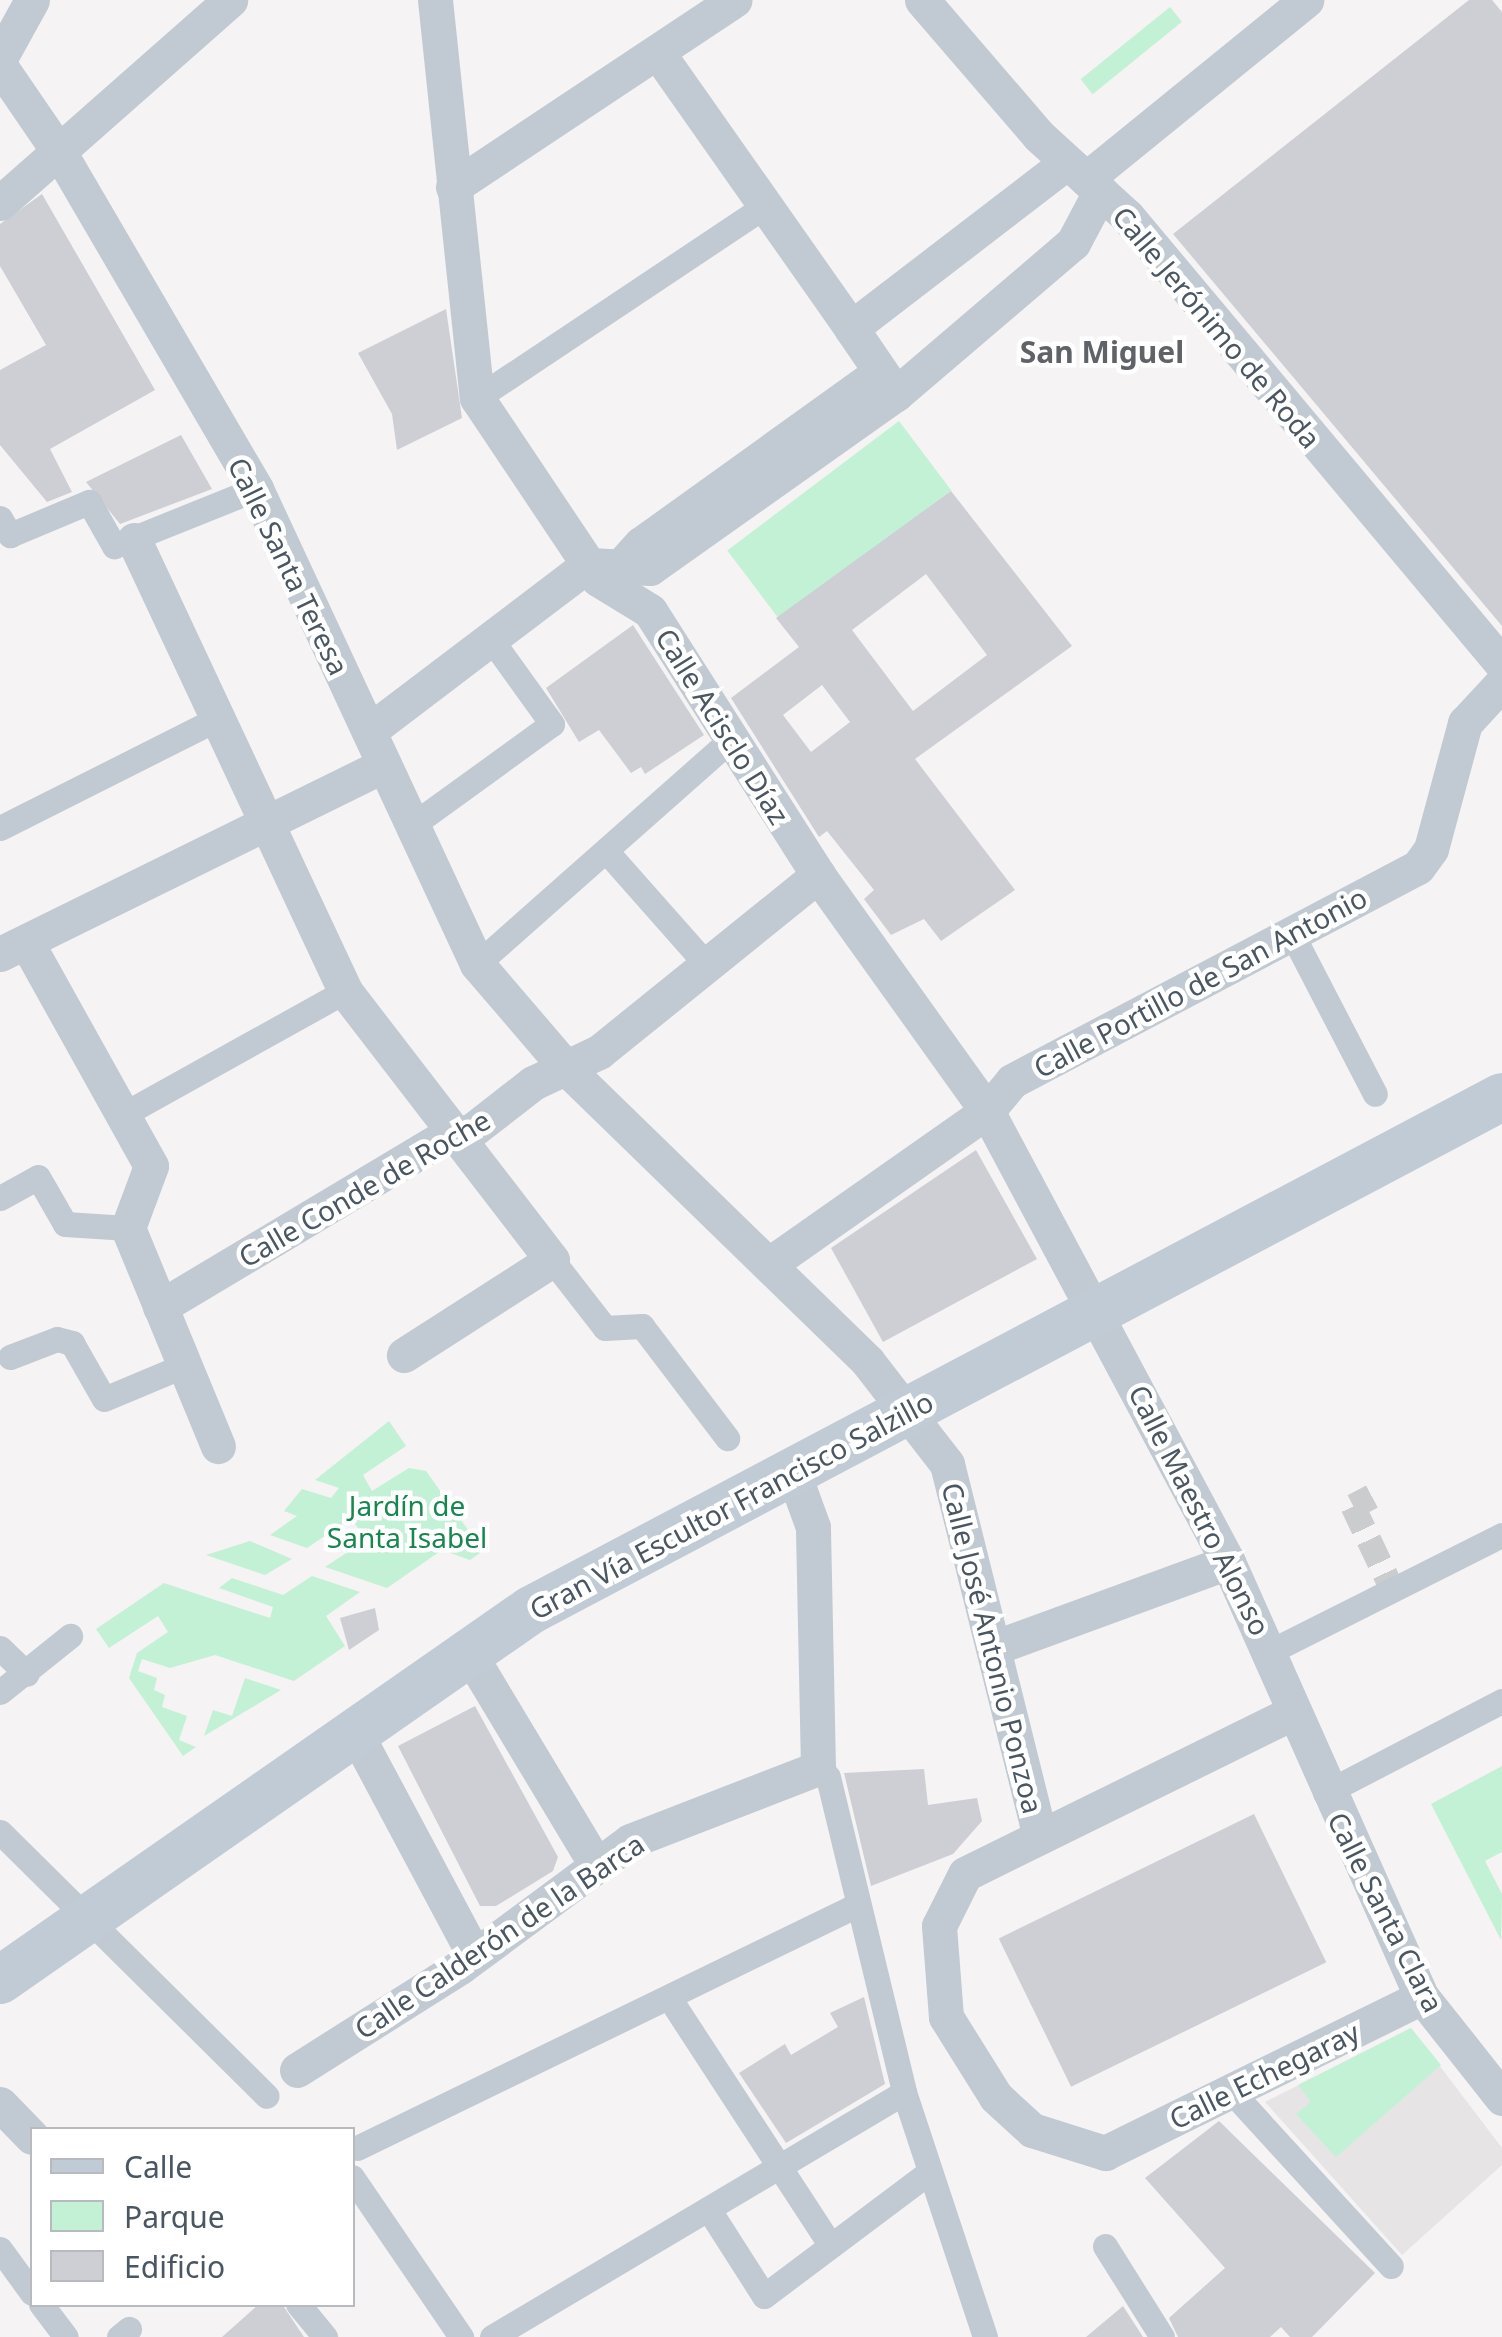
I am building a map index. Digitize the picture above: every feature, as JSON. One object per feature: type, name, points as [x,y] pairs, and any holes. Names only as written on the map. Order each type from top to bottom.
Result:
[{"type":"main road","name":"Gran Vía Escultor Francisco Salzillo","points":[[0,1980],[352,1728],[468,1650],[793,1472],[1502,1098]]},
{"type":"street","points":[[0,62],[32,0]]},
{"type":"street","points":[[0,203],[61,154],[230,0]]},
{"type":"street","name":"Calle Acisclo Díaz","points":[[434,0],[477,398],[604,566],[650,611],[818,875],[987,1111],[1097,1311]]},
{"type":"street","points":[[453,187],[734,0]]},
{"type":"street","points":[[851,328],[1084,178],[1306,0]]},
{"type":"street","name":"Calle Jerónimo de Roda","points":[[924,1],[1084,178],[1500,683]]},
{"type":"street","points":[[658,53],[762,208],[888,383]]},
{"type":"street","name":"Calle Santa Teresa","points":[[0,62],[61,154],[256,489],[477,964],[567,1070],[771,1263]]},
{"type":"street","points":[[369,731],[491,639],[604,566],[650,568],[1073,243],[1084,178]]},
{"type":"street","points":[[477,398],[762,208]]},
{"type":"street","points":[[0,518],[10,535],[88,502],[114,546],[256,489]]},
{"type":"street","points":[[134,540],[273,823],[345,991],[605,1328],[642,1326],[727,1438]]},
{"type":"street","points":[[411,826],[552,724],[491,639]]},
{"type":"street","name":"Calle Portillo de San Antonio","points":[[771,1263],[987,1111],[1012,1081],[1292,934],[1426,858],[1465,723],[1500,683]]},
{"type":"street","points":[[0,828],[221,717]]},
{"type":"street","points":[[477,964],[731,740]]},
{"type":"street","points":[[218,1446],[128,1228],[151,1166],[126,1113],[14,948],[273,823],[384,764]]},
{"type":"street","points":[[607,852],[706,964]]},
{"type":"street","name":"Calle Conde de Roche","points":[[160,1307],[452,1132],[470,1132],[533,1082],[567,1070],[818,875]]},
{"type":"street","points":[[1292,934],[1375,1094]]},
{"type":"street","points":[[126,1113],[345,991]]},
{"type":"street","points":[[0,1198],[38,1177],[65,1224],[128,1228]]},
{"type":"street","points":[[404,1355],[552,1260]]},
{"type":"street","name":"Calle José Antonio Ponzoa","points":[[771,1263],[907,1412],[952,1477],[1040,1837]]},
{"type":"street","name":"Calle Maestro Alonso","points":[[1097,1311],[1228,1562],[1271,1651],[1292,1713]]},
{"type":"street","points":[[10,1356],[57,1339],[72,1343],[104,1399],[185,1365]]},
{"type":"street","points":[[793,1472],[813,1526],[818,1768],[828,1776],[904,2092],[950,2245],[986,2337]]},
{"type":"street","points":[[1271,1651],[1391,1586],[1502,1535]]},
{"type":"street","points":[[996,1647],[1228,1562]]},
{"type":"street","points":[[0,1692],[70,1636]]},
{"type":"street","points":[[0,1648],[27,1674]]},
{"type":"street","points":[[468,1650],[597,1866]]},
{"type":"street","points":[[1325,1792],[1502,1700]]},
{"type":"street","points":[[1040,1837],[1292,1713]]},
{"type":"street","name":"Calle Santa Clara","points":[[1292,1713],[1422,1997],[1502,2098]]},
{"type":"street","points":[[352,1728],[472,1951]]},
{"type":"street","name":"Calle Calderón de la Barca","points":[[297,2070],[460,1967],[472,1951],[630,1842],[818,1768]]},
{"type":"street","points":[[0,1832],[267,2096]]},
{"type":"street","name":"Calle Echegaray","points":[[1040,1837],[964,1874],[939,1926],[946,2018],[996,2097],[1032,2130],[1105,2152],[1422,1997]]},
{"type":"street","points":[[357,2148],[670,1999],[858,1904]]},
{"type":"street","points":[[670,1999],[776,2168],[829,2244]]},
{"type":"street","points":[[1231,2091],[1391,2266]]},
{"type":"street","points":[[492,2337],[904,2092]]},
{"type":"street","points":[[0,2104],[30,2135]]},
{"type":"street","points":[[709,2210],[764,2296],[928,2173]]},
{"type":"street","points":[[355,2181],[461,2337]]},
{"type":"street","points":[[1104,2246],[1162,2337]]},
{"type":"street","points":[[0,2249],[30,2289]]},
{"type":"street","points":[[44,2307],[66,2337]]},
{"type":"street","points":[[300,2307],[325,2337]]},
{"type":"shaded area","points":[[1411,2028],[1502,2148],[1502,2165],[1402,2255],[1265,2102]]},
{"type":"green space","points":[[1170,7],[1182,22],[1093,94],[1081,79]]},
{"type":"green space","points":[[899,421],[951,490],[780,620],[727,550]]},
{"type":"green space","name":"Jardín de Santa Isabel","points":[[389,1421],[406,1446],[363,1475],[372,1491],[409,1468],[426,1471],[483,1551],[470,1560],[442,1550],[387,1588],[325,1567],[366,1540],[351,1518],[307,1548],[270,1535],[297,1516],[284,1511],[302,1489],[331,1498],[339,1488],[315,1480]]},
{"type":"green space","name":"Jardín de Santa Isabel","points":[[250,1541],[292,1559],[265,1575],[206,1555]]},
{"type":"green space","points":[[312,1576],[360,1592],[326,1616],[345,1646],[294,1681],[215,1655],[170,1668],[142,1659],[138,1671],[157,1678],[154,1690],[165,1695],[162,1707],[187,1716],[179,1740],[196,1747],[183,1756],[129,1678],[137,1653],[168,1632],[158,1616],[109,1648],[96,1629],[164,1583],[270,1618],[273,1607],[219,1588],[232,1578],[283,1595]]},
{"type":"green space","points":[[245,1678],[281,1690],[204,1736],[213,1710],[232,1716]]},
{"type":"green space","points":[[1502,1766],[1502,1852],[1485,1861],[1502,1894],[1501,1940],[1431,1804]]},
{"type":"green space","points":[[1411,2028],[1441,2065],[1336,2157],[1296,2114],[1311,2102],[1298,2085]]},
{"type":"building","points":[[1469,0],[1492,0],[1502,12],[1502,626],[1173,234]]},
{"type":"building","points":[[42,194],[155,390],[50,449],[72,492],[47,502],[0,445],[0,370],[46,345],[0,266],[0,224]]},
{"type":"building","points":[[446,309],[462,418],[397,450],[392,414],[358,353]]},
{"type":"building","points":[[181,435],[212,489],[120,524],[86,482]]},
{"type":"building","points":[[951,491],[1072,646],[915,759],[1015,890],[941,941],[924,919],[891,935],[864,899],[874,890],[827,831],[819,837],[731,698],[799,647],[776,618]],"holes":[[[926,574],[987,655],[913,711],[852,630]],[[822,685],[850,722],[811,752],[783,715]]]},
{"type":"building","points":[[633,625],[704,735],[645,774],[641,767],[631,773],[599,730],[579,742],[546,688]]},
{"type":"building","points":[[976,1150],[1037,1259],[883,1342],[831,1248]]},
{"type":"building","points":[[375,1608],[379,1630],[349,1650],[340,1618]]},
{"type":"building","points":[[475,1706],[558,1857],[553,1871],[496,1906],[480,1906],[398,1746]]},
{"type":"building","points":[[924,1769],[928,1805],[977,1798],[982,1821],[953,1854],[871,1886],[844,1773]]},
{"type":"building","points":[[1254,1814],[1326,1962],[1071,2087],[999,1938]]},
{"type":"building","points":[[864,1997],[885,2084],[786,2143],[739,2073],[785,2044],[791,2055],[838,2027],[830,2013]]},
{"type":"building","points":[[1219,2121],[1375,2273],[1312,2337],[1290,2337],[1281,2327],[1270,2337],[1178,2337],[1169,2318],[1225,2268],[1145,2178]]},
{"type":"building","points":[[1123,2306],[1143,2337],[1086,2337]]},
{"type":"building","points":[[256,2307],[284,2307],[304,2337],[222,2337]]},
{"type":"tunnel","points":[[1372,1496],[1353,1506],[1389,1582]]},
{"type":"district","name":"San Miguel","points":[[1102,352]]}]
